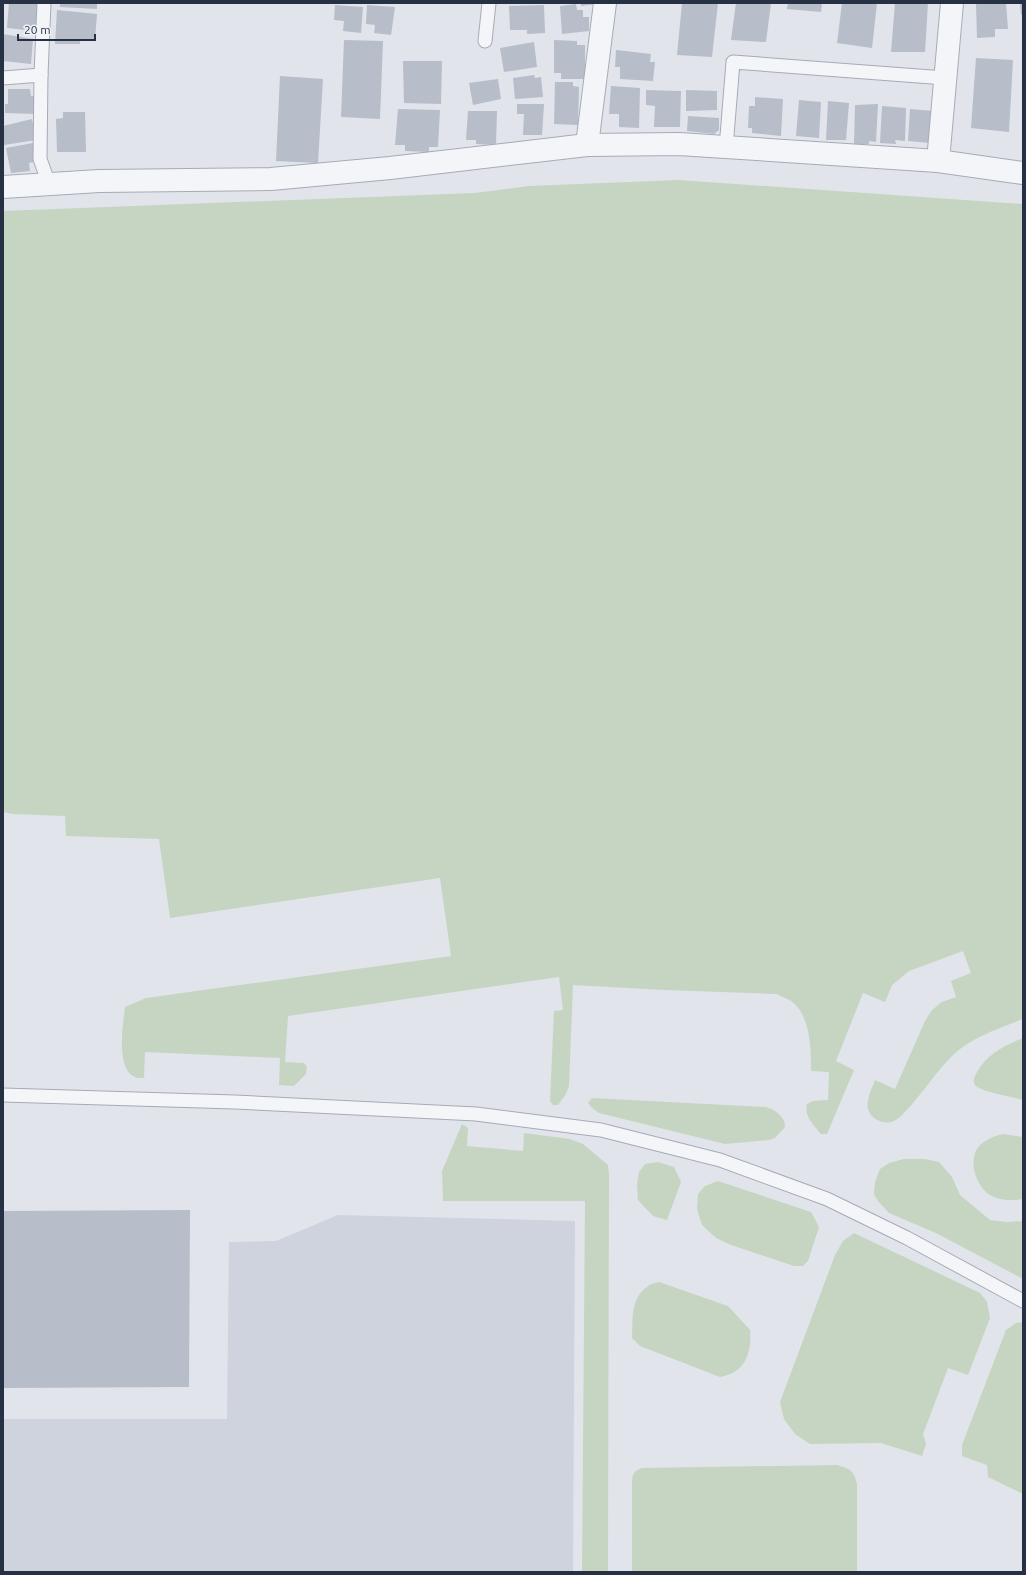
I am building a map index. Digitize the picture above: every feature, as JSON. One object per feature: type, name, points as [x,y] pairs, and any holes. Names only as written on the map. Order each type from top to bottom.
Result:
[{"type":"street","points":[[587,145],[605,3]]},
{"type":"street","points":[[938,161],[952,3]]},
{"type":"street","points":[[3,187],[99,181],[271,179],[390,168],[587,145],[679,144],[938,161],[1023,173]]},
{"type":"lane","points":[[44,3],[40,159],[49,184]]},
{"type":"lane","points":[[485,41],[489,3]]},
{"type":"lane","points":[[726,148],[733,62],[945,78]]},
{"type":"lane","points":[[3,78],[41,75]]},
{"type":"lane","points":[[3,1095],[243,1103],[476,1114],[601,1130],[720,1160],[827,1199],[907,1238],[1023,1301]]},
{"type":"shaded area","points":[[338,1215],[575,1221],[573,1572],[3,1572],[3,1419],[227,1419],[229,1242],[276,1241]]},
{"type":"green space","points":[[678,180],[1023,204],[1023,1019],[994,1030],[966,1045],[950,1058],[902,1115],[892,1122],[884,1122],[874,1118],[868,1109],[869,1098],[875,1080],[895,1089],[925,1021],[932,1010],[942,1002],[956,997],[951,981],[971,973],[963,951],[909,971],[892,985],[885,1002],[863,993],[836,1061],[854,1070],[827,1134],[821,1134],[808,1117],[806,1109],[807,1104],[813,1101],[828,1100],[829,1072],[811,1071],[810,1043],[803,1015],[798,1007],[791,1001],[776,994],[573,985],[569,1086],[566,1094],[558,1105],[553,1105],[550,1101],[554,1011],[563,1010],[559,977],[288,1016],[285,1062],[304,1063],[307,1067],[306,1074],[294,1086],[279,1085],[280,1058],[145,1052],[144,1078],[134,1077],[128,1071],[124,1062],[122,1050],[125,1007],[146,998],[451,956],[440,878],[170,918],[159,839],[66,836],[65,816],[13,814],[3,812],[3,211],[474,193],[529,186]]},
{"type":"green space","points":[[1023,1038],[1023,1100],[991,1092],[976,1086],[974,1082],[975,1077],[985,1061],[1002,1048]]},
{"type":"green space","points":[[592,1098],[766,1107],[779,1114],[785,1123],[785,1127],[775,1138],[769,1140],[725,1144],[599,1113],[588,1103]]},
{"type":"green space","points":[[462,1124],[468,1128],[467,1146],[523,1151],[524,1133],[570,1139],[583,1144],[608,1165],[608,1572],[582,1572],[585,1201],[443,1201],[442,1171]]},
{"type":"green space","points":[[1003,1134],[1023,1137],[1023,1199],[1004,1200],[991,1196],[982,1188],[974,1170],[974,1156],[980,1145],[985,1141]]},
{"type":"green space","points":[[904,1159],[925,1159],[939,1162],[952,1177],[960,1195],[990,1220],[1007,1222],[1023,1221],[1023,1279],[936,1233],[889,1213],[874,1194],[875,1182],[880,1169],[889,1163]]},
{"type":"green space","points":[[658,1162],[674,1167],[681,1182],[667,1220],[653,1216],[638,1200],[637,1184],[639,1172],[645,1164]]},
{"type":"green space","points":[[718,1181],[811,1212],[819,1227],[808,1261],[803,1266],[794,1266],[731,1245],[716,1238],[702,1225],[697,1209],[698,1194],[705,1186]]},
{"type":"green space","points":[[854,1233],[980,1293],[987,1302],[990,1318],[968,1375],[948,1368],[923,1434],[926,1444],[922,1456],[881,1443],[810,1444],[795,1434],[784,1419],[780,1402],[835,1255],[843,1241]]},
{"type":"green space","points":[[659,1282],[728,1306],[750,1330],[750,1346],[748,1354],[745,1361],[736,1371],[729,1375],[720,1377],[640,1346],[632,1338],[635,1303],[638,1297],[648,1286]]},
{"type":"green space","points":[[1023,1322],[1023,1494],[988,1477],[987,1465],[962,1456],[962,1445],[1006,1330],[1016,1323]]},
{"type":"green space","points":[[837,1465],[851,1471],[857,1484],[857,1572],[632,1572],[632,1482],[634,1474],[639,1469]]},
{"type":"building","points":[[9,3],[38,3],[36,31],[7,28]]},
{"type":"building","points":[[60,3],[97,3],[97,9],[60,7]]},
{"type":"building","points":[[581,3],[597,3],[597,4],[581,6]]},
{"type":"building","points":[[682,3],[718,3],[712,57],[677,55]]},
{"type":"building","points":[[736,3],[771,3],[766,42],[731,40]]},
{"type":"building","points":[[788,3],[822,3],[821,12],[787,9]]},
{"type":"building","points":[[842,3],[877,3],[872,48],[837,43]]},
{"type":"building","points":[[895,3],[928,3],[925,52],[891,52]]},
{"type":"building","points":[[976,3],[1006,3],[1008,29],[995,29],[995,37],[977,38]]},
{"type":"building","points":[[1020,3],[1023,3],[1023,14],[1021,15]]},
{"type":"building","points":[[576,4],[577,10],[583,10],[583,17],[589,17],[589,31],[562,34],[560,6]]},
{"type":"building","points":[[335,5],[363,7],[361,33],[343,31],[344,21],[334,20]]},
{"type":"building","points":[[367,5],[395,7],[391,35],[374,33],[375,25],[366,24]]},
{"type":"building","points":[[544,5],[545,33],[527,34],[527,30],[510,30],[509,6]]},
{"type":"building","points":[[57,10],[97,14],[95,40],[80,39],[80,44],[55,44]]},
{"type":"building","points":[[3,34],[33,39],[31,64],[3,61]]},
{"type":"building","points":[[344,40],[383,41],[380,119],[341,117]]},
{"type":"building","points":[[554,40],[577,41],[577,45],[585,45],[585,79],[561,79],[561,73],[554,73]]},
{"type":"building","points":[[534,42],[537,67],[504,72],[500,48]]},
{"type":"building","points":[[616,50],[651,54],[650,62],[655,62],[653,81],[620,79],[620,67],[615,67]]},
{"type":"building","points":[[976,58],[1013,60],[1009,132],[971,128]]},
{"type":"building","points":[[403,61],[442,61],[441,104],[404,103]]},
{"type":"building","points":[[534,75],[535,78],[541,77],[543,97],[515,99],[513,78]]},
{"type":"building","points":[[280,76],[323,79],[318,163],[276,161]]},
{"type":"building","points":[[498,79],[501,99],[473,105],[469,83]]},
{"type":"building","points":[[555,82],[573,82],[573,86],[579,87],[578,125],[554,124]]},
{"type":"building","points":[[611,86],[640,88],[639,128],[619,127],[619,114],[609,114]]},
{"type":"building","points":[[8,89],[30,89],[31,96],[36,96],[36,114],[5,113],[5,104],[8,104]]},
{"type":"building","points":[[646,90],[681,91],[680,127],[654,127],[655,106],[646,105]]},
{"type":"building","points":[[686,90],[717,91],[717,110],[686,111]]},
{"type":"building","points":[[755,97],[783,99],[781,136],[752,133],[752,128],[748,128],[749,106],[755,106]]},
{"type":"building","points":[[799,100],[821,102],[819,138],[796,136]]},
{"type":"building","points":[[828,101],[849,103],[846,140],[826,140]]},
{"type":"building","points":[[517,104],[544,104],[542,135],[523,135],[524,114],[517,114]]},
{"type":"building","points":[[878,104],[876,142],[869,141],[869,144],[854,144],[855,105]]},
{"type":"building","points":[[882,106],[906,108],[905,141],[895,140],[896,144],[880,143]]},
{"type":"building","points":[[398,109],[440,110],[438,147],[429,147],[429,152],[405,151],[405,145],[395,145]]},
{"type":"building","points":[[910,109],[934,111],[931,143],[908,141]]},
{"type":"building","points":[[468,111],[497,111],[496,145],[476,144],[476,140],[466,140]]},
{"type":"building","points":[[63,112],[85,112],[86,152],[57,152],[56,119],[63,118]]},
{"type":"building","points":[[688,116],[719,118],[719,130],[714,134],[687,131]]},
{"type":"building","points":[[32,119],[36,140],[4,145],[3,126]]},
{"type":"building","points":[[33,143],[37,161],[29,163],[30,171],[11,173],[6,148]]},
{"type":"building","points":[[190,1210],[189,1387],[3,1388],[3,1211]]}]
